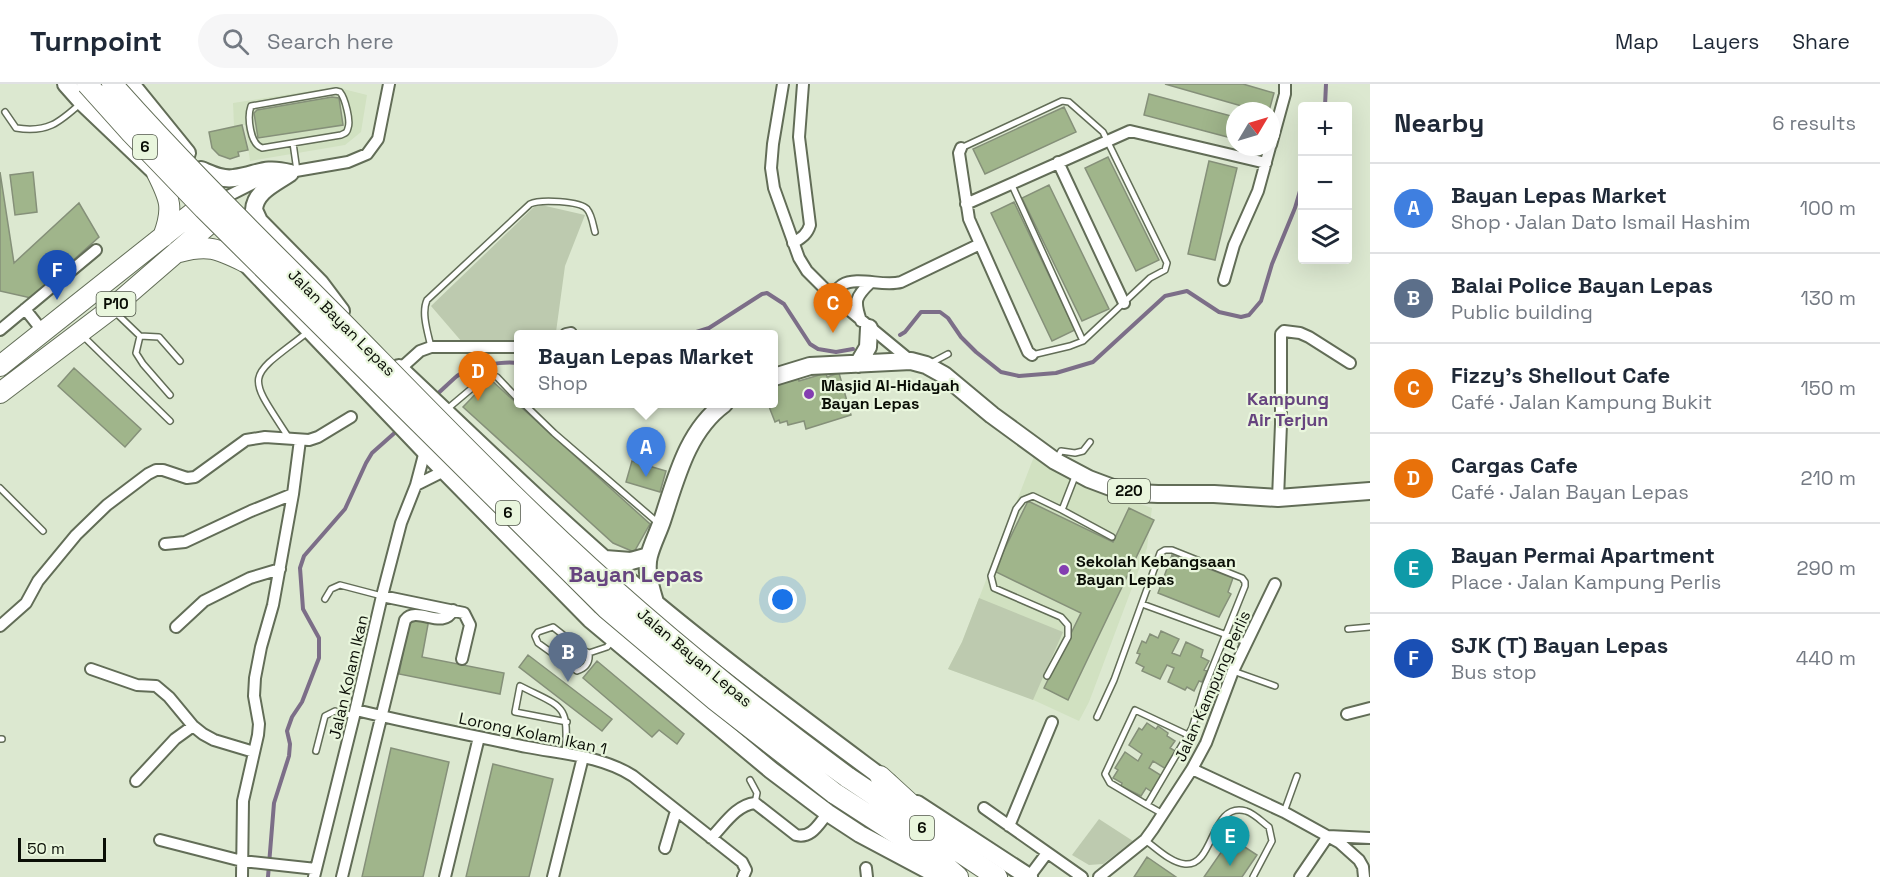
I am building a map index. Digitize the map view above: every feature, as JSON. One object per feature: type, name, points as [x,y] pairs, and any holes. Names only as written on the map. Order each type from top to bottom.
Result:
[{"type":"highway","name":"6","points":[[112,84],[144,120],[210,208]]},
{"type":"highway","name":"6","points":[[84,93],[210,208]]},
{"type":"highway","points":[[157,173],[170,204],[169,222],[163,237]]},
{"type":"highway","name":"P10","points":[[0,366],[163,237],[210,208]]},
{"type":"highway","name":"P10","points":[[0,393],[111,309],[176,253],[210,208]]},
{"type":"highway","name":"Jalan Bayan Lepas","points":[[210,208],[553,533],[658,627],[792,736],[847,777],[997,877]]},
{"type":"highway","name":"Jalan Bayan Lepas","points":[[210,208],[606,608],[715,700],[834,793],[942,863],[958,877]]},
{"type":"highway","points":[[176,253],[198,247],[211,247],[245,262]]},
{"type":"highway","points":[[880,776],[925,818],[997,877]]},
{"type":"main road","points":[[66,84],[84,93],[102,122],[157,173],[210,208]]},
{"type":"main road","points":[[102,122],[119,125],[133,116],[138,99],[131,84]]},
{"type":"main road","points":[[131,84],[201,170],[210,208]]},
{"type":"main road","points":[[201,170],[224,178],[271,169],[294,172]]},
{"type":"main road","points":[[294,172],[257,197],[254,210],[259,221],[321,283],[341,311]]},
{"type":"main road","name":"Jalan Bayan Lepas","points":[[210,208],[245,262],[444,471],[590,619],[771,770],[828,813],[860,834],[941,877]]},
{"type":"main road","name":"Jalan Bayan Lepas","points":[[210,208],[341,311],[523,484],[654,602],[794,713],[918,805],[1029,877]]},
{"type":"main road","points":[[858,363],[867,347],[866,325]]},
{"type":"main road","points":[[778,375],[810,366],[919,363]]},
{"type":"main road","name":"220","points":[[919,363],[944,375],[992,415],[1055,461],[1113,488],[1134,493],[1278,498],[1370,491]]},
{"type":"main road","points":[[654,602],[649,576],[649,556],[681,463],[700,429],[719,408]]},
{"type":"main road","points":[[471,498],[486,494],[498,486],[504,466]]},
{"type":"main road","points":[[490,517],[492,503],[497,496],[507,489],[523,484]]},
{"type":"main road","points":[[605,559],[631,561],[649,556]]},
{"type":"street","points":[[210,208],[258,179],[348,162],[367,154],[378,139],[389,84]]},
{"type":"street","points":[[783,84],[771,168],[774,188],[799,258],[807,271],[831,295],[866,325],[919,363]]},
{"type":"street","points":[[793,243],[803,237],[810,225],[799,137],[803,84]]},
{"type":"street","points":[[1280,113],[1285,84]]},
{"type":"street","points":[[966,204],[1106,140],[1123,133],[1137,131],[1266,163]]},
{"type":"street","points":[[961,148],[958,153],[969,219],[1028,352],[1032,355]]},
{"type":"street","points":[[1224,280],[1234,245],[1258,191],[1268,156]]},
{"type":"street","points":[[1058,162],[1124,303]]},
{"type":"street","points":[[831,295],[846,283],[891,284],[901,282],[980,244]]},
{"type":"street","points":[[0,330],[96,250]]},
{"type":"street","points":[[866,325],[856,306],[857,299],[870,282]]},
{"type":"street","points":[[25,309],[44,333]]},
{"type":"street","points":[[1278,498],[1281,333],[1284,331],[1300,333],[1350,363]]},
{"type":"street","points":[[400,369],[420,351],[431,347],[514,346]]},
{"type":"street","points":[[0,626],[26,603],[38,581],[76,536],[107,505],[148,474],[156,470],[163,470],[187,478],[195,477],[246,440],[265,437],[295,440],[318,437],[351,417]]},
{"type":"street","points":[[242,877],[243,801],[259,724],[254,696],[255,678],[273,605],[293,494],[295,440]]},
{"type":"street","name":"Jalan Kolam Ikan","points":[[315,873],[401,523],[416,485],[425,451]]},
{"type":"street","points":[[416,485],[444,471]]},
{"type":"street","points":[[165,544],[185,542],[250,511],[293,494]]},
{"type":"street","points":[[176,627],[204,601],[250,578],[280,569]]},
{"type":"street","name":"Jalan Kampung Perlis","points":[[1099,877],[1144,840],[1192,769],[1206,743],[1246,642],[1275,584]]},
{"type":"street","points":[[382,596],[464,613],[470,625],[462,659]]},
{"type":"street","points":[[342,877],[405,620],[408,616],[414,615],[443,618],[451,615],[453,610]]},
{"type":"street","points":[[91,669],[137,685],[156,686],[169,697],[193,726],[214,740],[254,752]]},
{"type":"street","points":[[1347,714],[1370,708]]},
{"type":"street","name":"Lorong Kolam Ikan 1","points":[[355,713],[381,716],[583,757],[621,768],[742,862],[743,871]]},
{"type":"street","points":[[1009,826],[1052,722]]},
{"type":"street","points":[[136,781],[176,739],[193,726]]},
{"type":"street","points":[[445,877],[479,737]]},
{"type":"street","points":[[553,877],[583,757]]},
{"type":"street","points":[[1192,769],[1284,812],[1328,836],[1359,860],[1363,867],[1364,877]]},
{"type":"street","points":[[711,838],[738,810],[748,804],[755,803],[796,835],[802,837],[809,835],[828,813]]},
{"type":"street","points":[[984,808],[1083,877]]},
{"type":"street","points":[[665,848],[676,811]]},
{"type":"street","points":[[1328,836],[1370,838]]},
{"type":"street","points":[[1300,877],[1328,836]]},
{"type":"street","points":[[160,840],[242,861],[315,873]]},
{"type":"street","points":[[1029,877],[1047,853]]},
{"type":"lane","points":[[340,92],[345,100],[349,125],[346,133],[293,143],[258,147],[253,140],[249,113],[251,106],[340,92]]},
{"type":"lane","points":[[5,112],[15,129],[28,130],[57,124],[84,93]]},
{"type":"lane","points":[[961,148],[1066,101],[1100,128],[1167,266],[1166,270],[1150,278],[1083,341],[1032,355]]},
{"type":"lane","points":[[293,143],[294,172]]},
{"type":"lane","points":[[1011,183],[1083,341]]},
{"type":"lane","points":[[431,347],[425,314],[427,300],[530,204],[538,201],[576,204],[584,207],[588,210],[595,232]]},
{"type":"lane","points":[[111,309],[140,336],[159,337],[180,361]]},
{"type":"lane","points":[[295,440],[260,393],[257,383],[264,365],[310,331]]},
{"type":"lane","points":[[80,333],[170,421]]},
{"type":"lane","points":[[140,336],[136,353],[170,395]]},
{"type":"lane","points":[[919,363],[948,354]]},
{"type":"lane","points":[[437,403],[490,375],[497,377],[514,394]]},
{"type":"lane","points":[[528,408],[661,525]]},
{"type":"lane","points":[[1055,461],[1060,452],[1083,451],[1090,442]]},
{"type":"lane","points":[[1062,510],[1077,472]]},
{"type":"lane","points":[[0,488],[43,531]]},
{"type":"lane","points":[[1047,676],[1068,637],[1068,625],[1061,617],[994,588],[991,576],[1016,509],[1023,500],[1033,496],[1112,537]]},
{"type":"lane","points":[[1097,717],[1114,680],[1160,553],[1172,550],[1242,578],[1245,586],[1188,735],[1147,805]]},
{"type":"lane","points":[[325,599],[332,589],[340,585],[382,596]]},
{"type":"lane","points":[[1142,604],[1246,642]]},
{"type":"lane","points":[[589,653],[590,660],[584,669],[577,671],[538,643],[535,636],[538,632],[553,627],[589,653],[606,647],[614,639]]},
{"type":"lane","points":[[1348,629],[1370,627]]},
{"type":"lane","points":[[1233,671],[1275,687]]},
{"type":"lane","points":[[565,754],[567,722],[565,715],[555,704],[520,686],[515,712],[567,722]]},
{"type":"lane","points":[[1163,814],[1110,783],[1106,779],[1106,774],[1134,710],[1188,735]]},
{"type":"lane","points":[[316,751],[325,716],[335,711],[355,713]]},
{"type":"lane","points":[[1284,812],[1297,776]]},
{"type":"lane","points":[[750,780],[757,793],[755,803]]},
{"type":"lane","points":[[1144,840],[1175,861],[1194,864],[1200,859],[1228,812],[1235,809],[1248,812],[1269,827],[1272,841],[1252,877]]},
{"type":"shaded area","points":[[335,87],[367,95],[361,132],[345,145],[250,161],[245,125],[234,126],[233,103]]},
{"type":"shaded area","points":[[537,204],[585,215],[565,266],[556,330],[514,330],[514,342],[462,342],[431,306]]},
{"type":"shaded area","name":"Sekolah Kebangsaan Bayan Lepas","points":[[1035,454],[1106,493],[1152,508],[1147,548],[1089,702],[1079,721],[1027,697],[948,669],[962,642]]},
{"type":"shaded area","points":[[979,598],[1063,632],[1033,700],[948,669],[962,642]]},
{"type":"shaded area","points":[[1099,819],[1133,841],[1103,864],[1089,865],[1072,855]]},
{"type":"building","points":[[1165,84],[1243,84],[1274,93],[1272,102],[1228,102]]},
{"type":"building","points":[[1149,94],[1226,115],[1226,137],[1144,115]]},
{"type":"building","points":[[332,97],[339,98],[343,125],[258,138],[254,113],[257,110]]},
{"type":"building","points":[[1064,107],[1076,132],[985,174],[973,149]]},
{"type":"building","points":[[242,125],[248,150],[238,152],[239,156],[230,159],[219,155],[212,148],[209,132]]},
{"type":"building","points":[[1108,157],[1159,260],[1136,271],[1085,168]]},
{"type":"building","points":[[1209,161],[1237,168],[1215,260],[1188,254]]},
{"type":"building","points":[[0,172],[14,263],[79,203],[99,237],[31,298],[0,291]]},
{"type":"building","points":[[33,172],[37,212],[15,215],[10,175]]},
{"type":"building","points":[[1049,185],[1109,309],[1082,321],[1022,198]]},
{"type":"building","points":[[1014,202],[1075,330],[1052,341],[991,213]]},
{"type":"building","points":[[74,368],[141,429],[125,447],[58,386]]},
{"type":"building","name":"Masjid Al-Hidayah Bayan Lepas","points":[[826,373],[827,377],[839,373],[851,415],[806,429],[804,421],[788,425],[787,421],[775,422],[770,408],[778,408],[778,383],[798,376],[799,381]]},
{"type":"building","points":[[490,379],[514,401],[514,408],[522,408],[650,524],[634,552],[613,543],[463,407]]},
{"type":"building","points":[[632,461],[666,471],[660,492],[626,482]]},
{"type":"building","points":[[1028,501],[1113,542],[1129,508],[1154,520],[1068,700],[1044,688],[1081,613],[994,571]]},
{"type":"building","points":[[1172,555],[1233,578],[1228,592],[1231,594],[1219,617],[1158,593]]},
{"type":"building","points":[[410,615],[429,619],[422,657],[504,673],[500,694],[399,674]]},
{"type":"building","points":[[1161,631],[1179,639],[1172,653],[1180,656],[1186,642],[1203,650],[1201,657],[1209,661],[1204,670],[1207,671],[1202,682],[1199,681],[1194,691],[1187,687],[1185,690],[1168,682],[1174,668],[1167,665],[1160,679],[1142,671],[1144,667],[1136,663],[1142,641],[1146,643],[1150,634],[1158,638]]},
{"type":"building","points":[[528,655],[612,719],[602,731],[519,667]]},
{"type":"building","points":[[597,661],[684,734],[677,744],[659,730],[652,737],[583,678]]},
{"type":"building","points":[[1147,723],[1156,729],[1158,726],[1168,733],[1167,736],[1175,741],[1170,748],[1177,752],[1166,769],[1153,761],[1149,768],[1162,776],[1152,792],[1146,788],[1141,796],[1121,786],[1122,783],[1113,778],[1118,770],[1115,768],[1125,752],[1138,761],[1142,754],[1129,745],[1139,728],[1142,730]]},
{"type":"building","points":[[391,748],[449,762],[423,877],[362,877]]},
{"type":"building","points":[[493,764],[553,779],[529,877],[466,877]]},
{"type":"building","points":[[1231,838],[1257,855],[1242,877],[1204,877]]},
{"type":"building","points":[[1147,857],[1176,877],[1134,877]]},
{"type":"waterway","points":[[1325,102],[1326,84]]},
{"type":"waterway","points":[[900,335],[921,312],[940,312],[948,318],[961,337],[976,352],[1001,372],[1019,376],[1056,373],[1093,362],[1165,296],[1187,291],[1219,312],[1241,317],[1249,315],[1261,301],[1272,264],[1298,198]]},
{"type":"waterway","points":[[703,330],[767,293],[784,304],[810,344],[818,349],[836,352],[853,349]]},
{"type":"waterway","points":[[435,396],[457,376],[470,369],[514,363]]},
{"type":"waterway","points":[[268,877],[274,803],[289,756],[290,744],[287,731],[292,717],[302,702],[319,658],[319,638],[303,609],[300,568],[304,556],[345,509],[372,453],[399,429]]},
{"type":"place","name":"SJK (T) Bayan Lepas","points":[[57,300]]},
{"type":"place","name":"Fizzy's Shellout Cafe","points":[[833,333]]},
{"type":"place","name":"Masjid Al-Hidayah Bayan Lepas","points":[[809,394]]},
{"type":"place","name":"Cargas Cafe","points":[[478,401]]},
{"type":"place","name":"Bayan Lepas Market","points":[[646,477]]},
{"type":"place","name":"Sekolah Kebangsaan Bayan Lepas","points":[[1064,570]]},
{"type":"place","name":"Balai Police Bayan Lepas","points":[[568,682]]},
{"type":"place","name":"Bayan Permai Apartment","points":[[1230,866]]},
{"type":"district","name":"Kampung Air Terjun","points":[[1288,409]]},
{"type":"district","name":"Bayan Lepas","points":[[636,574]]}]
